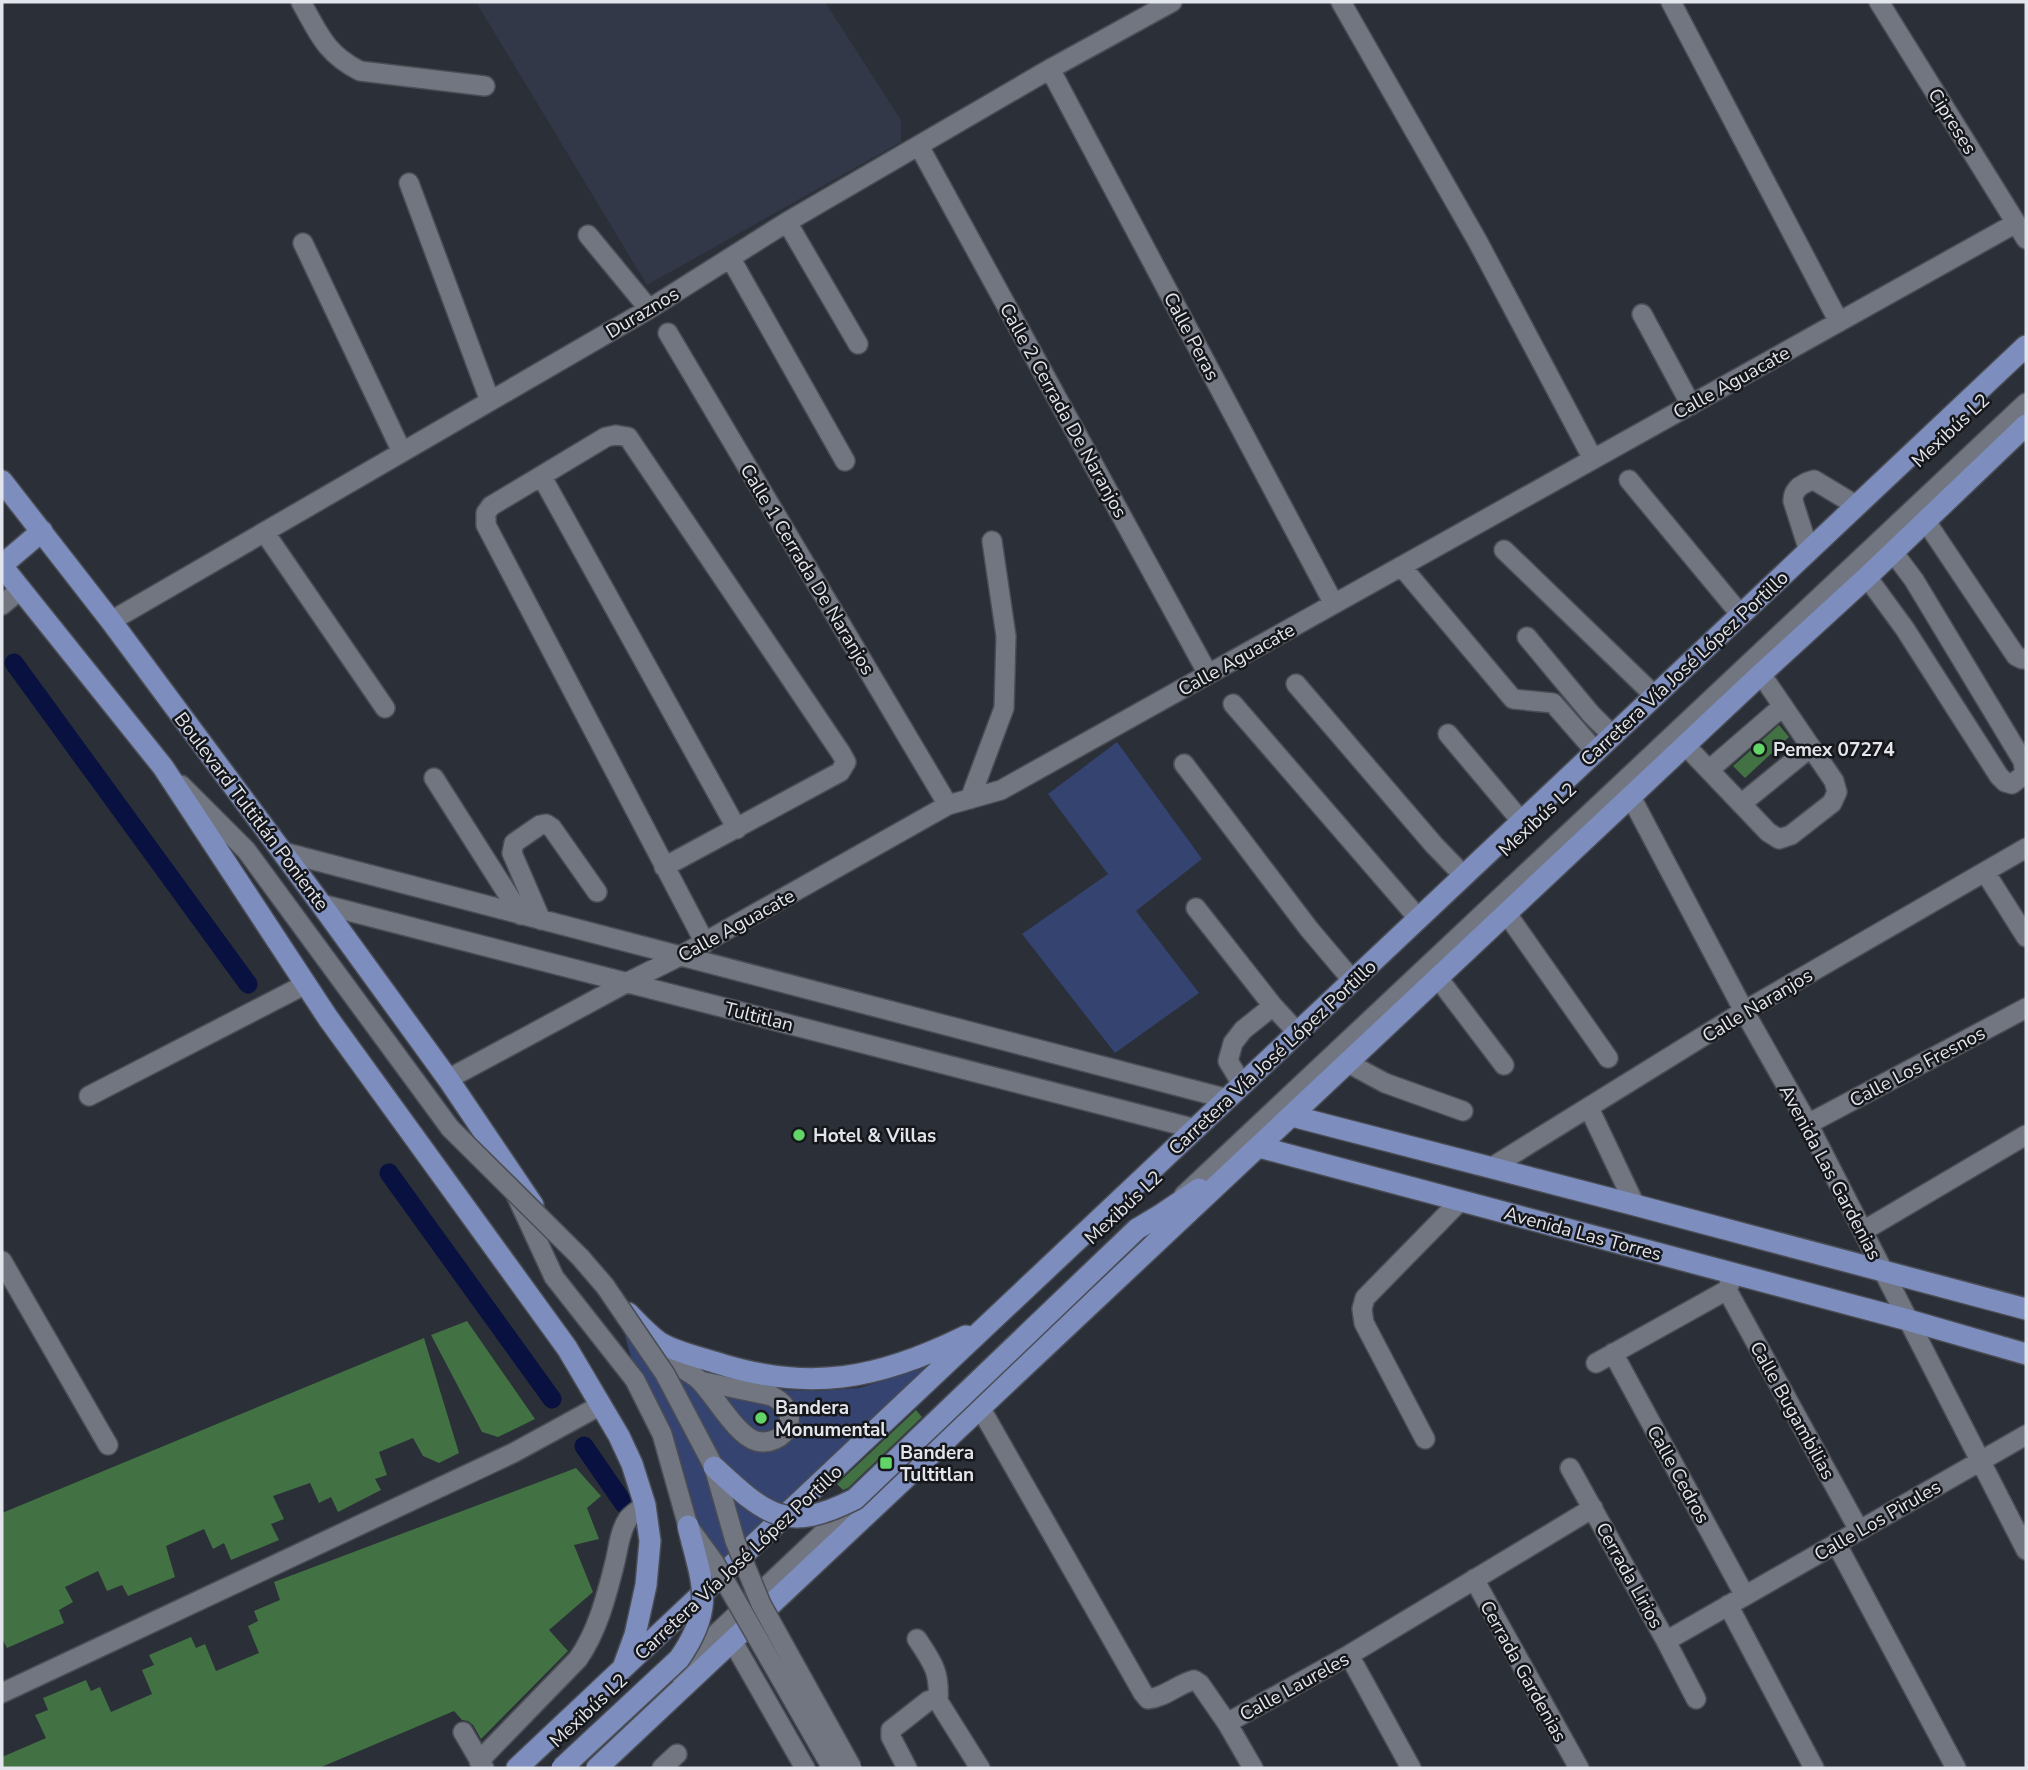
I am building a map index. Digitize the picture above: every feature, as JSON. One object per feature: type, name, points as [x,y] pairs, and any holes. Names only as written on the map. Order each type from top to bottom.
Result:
[{"type":"main road","name":"Carretera Vía José López Portillo","points":[[517,1768],[2026,346]]},
{"type":"main road","points":[[597,1768],[1292,1116],[1341,1059],[1438,978],[2026,425]]},
{"type":"main road","name":"Boulevard Tultitlán Poniente","points":[[2,481],[111,621],[283,852],[448,1079],[563,1248],[661,1343]]},
{"type":"main road","points":[[2,565],[42,531]]},
{"type":"main road","name":"Boulevard Tultitlán Poniente","points":[[2,565],[163,767]]},
{"type":"main road","points":[[163,767],[328,1018],[567,1348],[619,1436],[632,1464],[645,1504],[650,1541],[646,1585],[635,1636],[622,1671]]},
{"type":"main road","name":"Avenida Las Torres","points":[[1292,1116],[2026,1310]]},
{"type":"main road","points":[[714,1467],[761,1508],[793,1518],[813,1516],[855,1499],[1137,1229],[1259,1147]]},
{"type":"main road","name":"Avenida Las Torres","points":[[1259,1147],[1460,1201],[1731,1282],[1908,1320],[2026,1354]]},
{"type":"main road","points":[[661,1343],[746,1373],[801,1379],[839,1378],[875,1373],[911,1362],[987,1326]]},
{"type":"main road","points":[[562,1768],[680,1659],[691,1642],[700,1623],[704,1594],[688,1526]]},
{"type":"street","points":[[301,2],[324,43],[341,62],[360,71],[485,86]]},
{"type":"street","name":"Duraznos","points":[[111,621],[649,309],[787,222],[1171,2]]},
{"type":"street","points":[[1341,2],[1478,242],[1593,459]]},
{"type":"street","points":[[1671,2],[1839,322]]},
{"type":"street","name":"Cipreses","points":[[1879,2],[2021,231]]},
{"type":"street","name":"Calle Peras","points":[[1050,69],[1334,604]]},
{"type":"street","name":"Calle 2 Cerrada De Naranjos","points":[[919,146],[1208,674]]},
{"type":"street","points":[[409,183],[490,401]]},
{"type":"street","points":[[787,222],[858,344]]},
{"type":"street","name":"Calle Aguacate","points":[[448,1079],[705,943],[948,805],[1001,790],[1839,322],[2021,231]]},
{"type":"street","points":[[588,235],[649,309]]},
{"type":"street","points":[[303,243],[402,453]]},
{"type":"street","points":[[731,259],[845,461]]},
{"type":"street","points":[[1642,314],[1691,405]]},
{"type":"street","name":"Calle 1 Cerrada De Naranjos","points":[[668,333],[948,805]]},
{"type":"street","name":"Mexibús L2","points":[[526,1768],[2026,358]]},
{"type":"street","name":"Mexibús L2","points":[[573,1768],[1163,1214],[1341,1059],[2026,402]]},
{"type":"street","points":[[664,867],[840,772],[846,762],[628,438],[616,435],[606,437],[491,506],[486,513],[486,524],[664,867],[705,943]]},
{"type":"street","points":[[542,477],[737,829]]},
{"type":"street","points":[[1629,480],[1741,615]]},
{"type":"street","points":[[1809,551],[1793,501],[1793,494],[1797,489],[1814,480],[1857,506]]},
{"type":"street","points":[[1925,520],[2016,656],[2026,658]]},
{"type":"street","points":[[265,533],[385,708]]},
{"type":"street","points":[[970,799],[1004,708],[1006,636],[992,541]]},
{"type":"street","points":[[1504,550],[1655,696]]},
{"type":"street","points":[[1867,577],[1905,629],[1999,776],[2005,782],[2012,783],[2025,774],[2023,761],[1914,580],[1893,552]]},
{"type":"street","points":[[1402,567],[1513,699],[1553,703],[1596,752]]},
{"type":"street","points":[[2,605],[20,589]]},
{"type":"street","points":[[1905,629],[1929,605]]},
{"type":"street","points":[[1527,638],[1591,715],[1613,736]]},
{"type":"street","points":[[1685,746],[1768,832],[1779,839],[1791,835],[1832,803],[1837,792],[1834,781],[1761,674]]},
{"type":"street","points":[[1951,703],[1976,683]]},
{"type":"street","points":[[1297,684],[1434,845],[1464,876]]},
{"type":"street","points":[[1233,704],[1419,919]]},
{"type":"street","points":[[1709,770],[1783,706]]},
{"type":"street","points":[[1448,734],[1522,821]]},
{"type":"street","points":[[1741,804],[1811,747]]},
{"type":"street","points":[[1184,764],[1309,929],[1353,981]]},
{"type":"street","name":"Boulevard Tultitlán Poniente","points":[[163,767],[246,850],[450,1128],[580,1257],[605,1286],[665,1374],[714,1467],[735,1541],[761,1604],[852,1768]]},
{"type":"street","points":[[434,778],[521,915]]},
{"type":"street","name":"Avenida Las Gardenias","points":[[1631,797],[1744,1011],[1808,1124],[2026,1550]]},
{"type":"street","points":[[541,920],[512,853],[514,844],[540,825],[546,824],[552,828],[597,892]]},
{"type":"street","name":"Calle Naranjos","points":[[1492,1167],[1744,1011],[2026,848]]},
{"type":"street","name":"Tultitlan","points":[[283,852],[680,956],[1235,1092]]},
{"type":"street","points":[[1985,872],[2026,937]]},
{"type":"street","name":"Tultitlan","points":[[321,904],[1196,1129]]},
{"type":"street","points":[[1196,908],[1273,1006],[1298,1033]]},
{"type":"street","points":[[1507,914],[1608,1058]]},
{"type":"street","points":[[1438,978],[1504,1065]]},
{"type":"street","points":[[89,1096],[306,984]]},
{"type":"street","points":[[1235,1092],[1228,1061],[1233,1043],[1243,1030],[1273,1006]]},
{"type":"street","name":"Calle Los Fresnos","points":[[1808,1124],[2026,1008]]},
{"type":"street","points":[[1341,1059],[1385,1083],[1463,1111]]},
{"type":"street","points":[[1588,1108],[1635,1205]]},
{"type":"street","points":[[1863,1231],[2026,1135]]},
{"type":"street","points":[[493,1147],[554,1277],[635,1380],[662,1434],[688,1526],[714,1562],[832,1768]]},
{"type":"street","points":[[1425,1439],[1364,1324],[1362,1309],[1365,1298],[1460,1201]]},
{"type":"street","points":[[2,1261],[108,1445]]},
{"type":"street","name":"Calle Cedros","points":[[1731,1282],[1604,1358],[1736,1601],[1814,1768]]},
{"type":"street","name":"Calle Bugambilias","points":[[1731,1282],[1859,1531]]},
{"type":"street","points":[[661,1343],[679,1365],[700,1381]]},
{"type":"street","points":[[2,1693],[513,1453],[601,1405]]},
{"type":"street","name":"Calle Laureles","points":[[981,1409],[1143,1693],[1148,1699],[1155,1698],[1194,1680],[1200,1684],[1227,1723],[1349,1655],[1593,1508]]},
{"type":"street","name":"Calle Los Pirules","points":[[1666,1641],[2026,1435]]},
{"type":"street","name":"Cerrada Lirios","points":[[1570,1468],[1696,1699]]},
{"type":"street","points":[[463,1732],[482,1764],[578,1659],[591,1639],[622,1532],[628,1519],[645,1504]]},
{"type":"street","points":[[1836,1543],[1956,1768]]},
{"type":"street","name":"Cerrada Gardenias","points":[[1474,1579],[1577,1766]]},
{"type":"street","points":[[917,1639],[940,1681],[939,1701],[980,1768]]},
{"type":"street","points":[[733,1642],[805,1768]]},
{"type":"street","points":[[1349,1655],[1411,1768]]},
{"type":"street","points":[[908,1768],[891,1737],[891,1730],[928,1701],[939,1701]]},
{"type":"street","points":[[1227,1723],[1252,1768]]},
{"type":"street","points":[[663,1768],[677,1754]]},
{"type":"shaded area","points":[[476,2],[825,2],[901,120],[901,142],[647,285]]},
{"type":"shaded area","points":[[1117,742],[1202,859],[1136,911],[1199,993],[1115,1053],[1022,934],[1108,874],[1048,794]]},
{"type":"shaded area","points":[[622,1325],[724,1378],[781,1390],[859,1388],[937,1364],[695,1592]]},
{"type":"building","name":"Pemex 07274","points":[[1779,725],[1789,737],[1745,778],[1733,766]]},
{"type":"building","points":[[467,1321],[535,1419],[498,1437],[482,1432],[431,1335]]},
{"type":"building","points":[[424,1338],[459,1453],[439,1463],[423,1456],[413,1438],[379,1452],[387,1475],[375,1479],[381,1490],[338,1512],[331,1497],[319,1503],[310,1483],[273,1496],[284,1519],[271,1524],[279,1540],[231,1560],[224,1543],[213,1549],[204,1529],[166,1546],[175,1577],[128,1596],[122,1585],[107,1591],[98,1571],[65,1587],[73,1602],[59,1610],[64,1623],[7,1648],[2,1638],[2,1513]]},
{"type":"building","points":[[916,1410],[922,1417],[843,1490],[837,1484]]},
{"type":"building","points":[[576,1468],[601,1496],[587,1508],[599,1539],[574,1545],[593,1592],[549,1630],[568,1651],[481,1739],[473,1725],[462,1720],[454,1711],[319,1768],[2,1768],[2,1757],[46,1738],[35,1715],[48,1710],[43,1698],[86,1680],[91,1691],[100,1687],[111,1712],[152,1694],[142,1670],[154,1665],[149,1655],[191,1637],[196,1648],[205,1644],[216,1671],[259,1653],[248,1626],[258,1621],[254,1611],[280,1600],[274,1582]]},
{"type":"waterway","points":[[14,663],[248,984]]},
{"type":"waterway","points":[[389,1173],[552,1399]]},
{"type":"waterway","points":[[584,1446],[624,1504]]},
{"type":"place","name":"Pemex 07274","points":[[1759,749]]},
{"type":"place","name":"Hotel & Villas","points":[[799,1135]]},
{"type":"place","name":"Bandera Monumental","points":[[761,1418]]},
{"type":"place","name":"Bandera Tultitlan","points":[[886,1463]]}]
